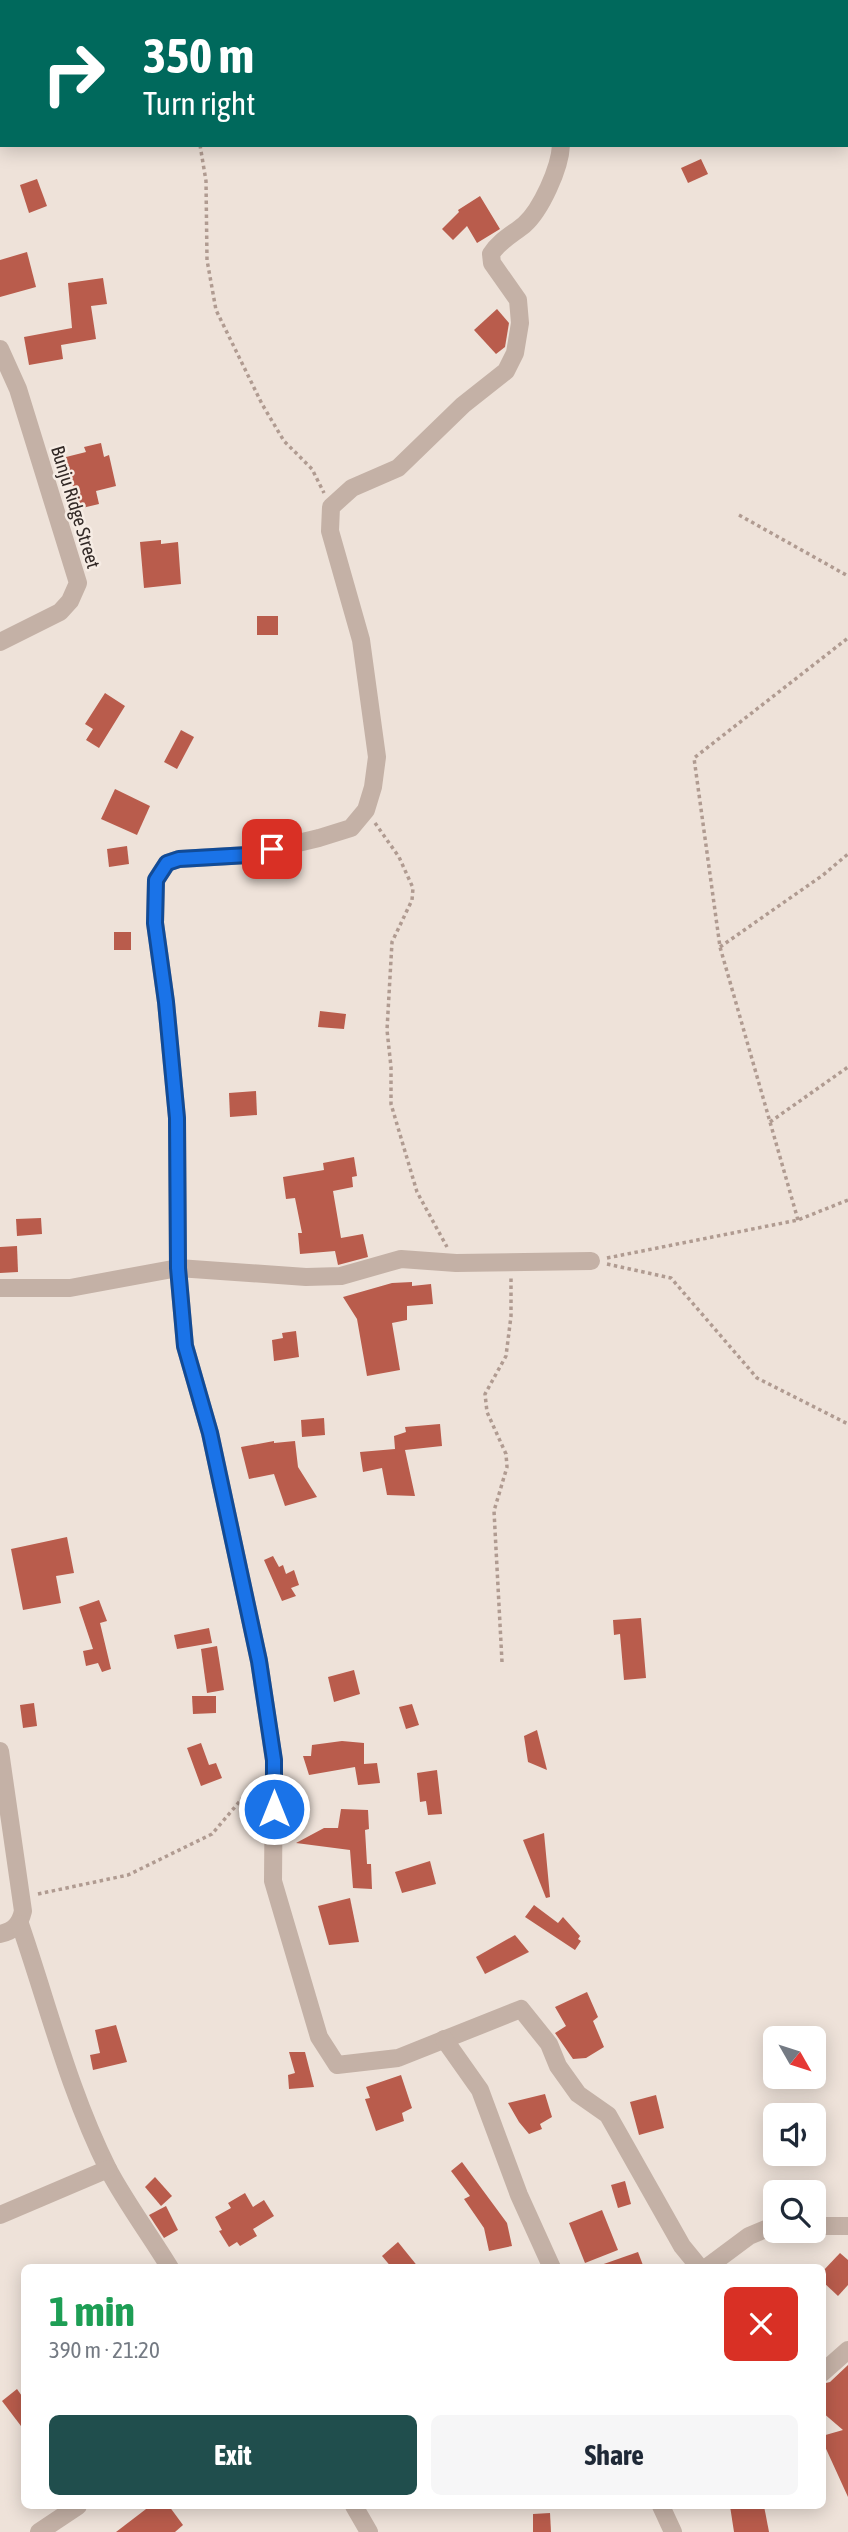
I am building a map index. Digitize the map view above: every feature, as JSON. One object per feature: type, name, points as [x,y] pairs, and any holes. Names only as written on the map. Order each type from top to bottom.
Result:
[{"type":"street","points":[[560,147],[552,178],[541,201],[527,222],[491,254],[492,263],[517,300],[520,323],[515,353],[506,372],[463,405],[398,468],[352,488],[331,508],[330,531],[361,640],[377,757],[373,787],[366,810],[351,828],[319,838],[248,855],[179,859],[167,863],[156,880],[155,923],[177,1118],[178,1268],[185,1346],[210,1433],[259,1661],[274,1760],[273,1881],[318,2037],[337,2065],[398,2058],[521,2009],[549,2045],[558,2066],[578,2094],[608,2115],[682,2246],[697,2264]]},
{"type":"street","name":"Bunju Ridge Street","points":[[0,349],[18,389],[78,583],[70,601],[60,612],[0,642]]},
{"type":"street","points":[[0,1287],[70,1288],[178,1268],[306,1277],[341,1276],[401,1259],[456,1263],[591,1261]]},
{"type":"street","points":[[0,1751],[23,1911],[20,1924],[42,1987],[58,2048],[108,2169],[167,2264]]},
{"type":"street","points":[[0,1934],[20,1924]]},
{"type":"street","points":[[444,2039],[480,2090],[519,2195],[550,2264]]},
{"type":"street","points":[[0,2215],[108,2169]]},
{"type":"street","points":[[826,2225],[848,2226]]},
{"type":"street","points":[[711,2264],[749,2236],[763,2230]]},
{"type":"street","points":[[826,2369],[848,2350]]},
{"type":"street","points":[[39,2532],[74,2509]]},
{"type":"street","points":[[356,2509],[369,2532]]},
{"type":"street","points":[[662,2509],[673,2532]]},
{"type":"path","points":[[200,147],[206,181],[207,260],[216,310],[262,404],[284,441],[312,469],[331,508]]},
{"type":"path","points":[[739,515],[848,576]]},
{"type":"path","points":[[798,1220],[720,947],[694,758],[848,638]]},
{"type":"path","points":[[366,810],[399,857],[413,888],[412,900],[392,942],[387,1030],[391,1104],[417,1192],[456,1263]]},
{"type":"path","points":[[720,947],[823,876],[848,854]]},
{"type":"path","points":[[770,1122],[848,1067]]},
{"type":"path","points":[[591,1261],[798,1220],[848,1200]]},
{"type":"path","points":[[591,1261],[671,1278],[757,1378],[848,1424]]},
{"type":"path","points":[[502,1662],[494,1511],[507,1467],[506,1454],[487,1412],[485,1394],[506,1356],[511,1316],[510,1262]]},
{"type":"path","points":[[21,1897],[128,1875],[212,1834],[274,1760]]},
{"type":"building","points":[[701,159],[708,174],[688,183],[681,168]]},
{"type":"building","points":[[37,179],[47,206],[29,213],[20,185]]},
{"type":"building","points":[[480,196],[500,229],[477,243],[467,226],[453,240],[442,229],[458,210]]},
{"type":"building","points":[[27,252],[36,287],[0,297],[0,260]]},
{"type":"building","points":[[103,278],[107,304],[91,306],[96,339],[61,345],[63,359],[29,365],[24,337],[72,328],[68,283]]},
{"type":"building","points":[[497,309],[509,323],[505,347],[496,354],[474,330]]},
{"type":"building","points":[[101,443],[104,457],[109,455],[116,486],[96,491],[99,504],[78,509],[66,457],[86,452],[84,447]]},
{"type":"building","points":[[161,540],[161,544],[178,542],[181,584],[144,588],[140,542]]},
{"type":"building","points":[[257,616],[278,616],[278,635],[257,635]]},
{"type":"building","points":[[105,693],[125,706],[99,748],[86,740],[93,729],[85,724]]},
{"type":"building","points":[[181,730],[194,737],[177,769],[164,762]]},
{"type":"building","points":[[115,789],[150,806],[137,835],[101,819]]},
{"type":"building","points":[[127,846],[129,864],[109,867],[107,849]]},
{"type":"building","points":[[114,932],[131,932],[131,950],[114,950]]},
{"type":"building","points":[[320,1011],[346,1014],[344,1029],[318,1027]]},
{"type":"building","points":[[256,1091],[257,1115],[230,1117],[229,1093]]},
{"type":"building","points":[[354,1157],[357,1176],[352,1177],[353,1187],[333,1191],[341,1238],[363,1234],[368,1257],[338,1265],[335,1251],[300,1254],[298,1233],[302,1233],[295,1198],[286,1199],[283,1177],[324,1170],[323,1163]]},
{"type":"building","points":[[41,1218],[42,1234],[17,1236],[16,1219]]},
{"type":"building","points":[[17,1246],[18,1272],[0,1273],[0,1247]]},
{"type":"building","points":[[412,1282],[412,1286],[431,1284],[433,1304],[407,1306],[407,1320],[392,1323],[400,1370],[367,1376],[357,1319],[343,1297],[392,1283]]},
{"type":"building","points":[[296,1331],[299,1357],[274,1361],[272,1340],[283,1338],[282,1333]]},
{"type":"building","points":[[324,1418],[325,1435],[302,1437],[301,1420]]},
{"type":"building","points":[[440,1424],[442,1446],[405,1450],[415,1496],[387,1495],[382,1468],[363,1472],[360,1452],[395,1449],[394,1436],[406,1432],[405,1427]]},
{"type":"building","points":[[274,1441],[295,1441],[298,1467],[317,1497],[285,1506],[274,1474],[249,1479],[241,1447]]},
{"type":"building","points":[[67,1537],[74,1573],[56,1576],[61,1603],[23,1610],[11,1549]]},
{"type":"building","points":[[273,1556],[279,1567],[283,1565],[286,1574],[294,1570],[299,1585],[291,1588],[296,1596],[282,1601],[264,1560]]},
{"type":"building","points":[[99,1600],[107,1621],[100,1623],[111,1669],[102,1672],[98,1663],[86,1666],[83,1651],[93,1649],[79,1607]]},
{"type":"building","points":[[641,1618],[646,1678],[624,1680],[620,1634],[614,1635],[613,1620]]},
{"type":"building","points":[[209,1628],[212,1643],[177,1649],[174,1635]]},
{"type":"building","points":[[217,1646],[224,1690],[207,1693],[201,1649]]},
{"type":"building","points":[[354,1670],[360,1694],[334,1702],[328,1677]]},
{"type":"building","points":[[192,1696],[216,1696],[216,1713],[193,1714]]},
{"type":"building","points":[[34,1703],[37,1726],[23,1728],[20,1705]]},
{"type":"building","points":[[412,1704],[419,1725],[406,1729],[399,1707]]},
{"type":"building","points":[[537,1730],[547,1770],[528,1762],[524,1736]]},
{"type":"building","points":[[342,1741],[364,1743],[364,1764],[377,1763],[380,1783],[358,1785],[355,1767],[309,1775],[303,1756],[311,1756],[312,1745]]},
{"type":"building","points":[[201,1743],[209,1765],[216,1763],[222,1778],[201,1786],[187,1748]]},
{"type":"building","points":[[437,1770],[442,1814],[428,1815],[426,1801],[420,1802],[417,1773]]},
{"type":"building","points":[[341,1809],[368,1810],[369,1829],[365,1830],[372,1889],[353,1888],[350,1850],[296,1843],[324,1828],[338,1828]]},
{"type":"building","points":[[544,1833],[550,1897],[546,1898],[523,1840]]},
{"type":"building","points":[[430,1861],[436,1884],[402,1893],[395,1872]]},
{"type":"building","points":[[350,1898],[359,1942],[329,1945],[318,1906]]},
{"type":"building","points":[[534,1905],[558,1923],[563,1917],[580,1936],[578,1939],[581,1941],[575,1950],[525,1917]]},
{"type":"building","points":[[515,1935],[529,1952],[485,1974],[476,1957]]},
{"type":"building","points":[[587,1992],[598,2017],[593,2021],[604,2047],[586,2058],[573,2059],[555,2033],[566,2026],[555,2007]]},
{"type":"building","points":[[116,2025],[127,2062],[93,2070],[90,2055],[100,2053],[95,2030]]},
{"type":"building","points":[[289,2052],[305,2052],[314,2087],[289,2089],[288,2075],[295,2073]]},
{"type":"building","points":[[401,2075],[412,2108],[402,2113],[404,2121],[376,2131],[365,2099],[370,2098],[366,2087]]},
{"type":"building","points":[[545,2094],[552,2117],[540,2124],[542,2129],[529,2134],[508,2103]]},
{"type":"building","points":[[656,2095],[664,2128],[639,2135],[630,2102]]},
{"type":"building","points":[[462,2162],[507,2223],[512,2246],[489,2251],[484,2228],[464,2199],[470,2196],[451,2171]]},
{"type":"building","points":[[155,2177],[172,2196],[161,2206],[145,2187]]},
{"type":"building","points":[[625,2181],[631,2204],[618,2208],[611,2185]]},
{"type":"building","points":[[245,2193],[253,2207],[264,2200],[274,2216],[253,2229],[257,2236],[240,2246],[237,2242],[229,2247],[219,2231],[222,2230],[215,2217],[231,2208],[228,2203]]},
{"type":"building","points":[[166,2206],[178,2230],[164,2238],[149,2215]]},
{"type":"building","points":[[602,2210],[618,2250],[585,2263],[569,2223]]},
{"type":"building","points":[[398,2242],[416,2264],[389,2264],[382,2256]]},
{"type":"building","points":[[638,2252],[642,2264],[604,2264]]},
{"type":"building","points":[[840,2253],[848,2260],[848,2285],[838,2296],[826,2285],[826,2268]]},
{"type":"building","points":[[848,2365],[848,2497],[826,2449],[826,2435],[843,2430],[826,2415],[826,2383]]},
{"type":"building","points":[[17,2389],[21,2395],[21,2426],[2,2401]]},
{"type":"building","points":[[146,2509],[171,2509],[183,2525],[175,2532],[116,2532]]},
{"type":"building","points":[[730,2509],[765,2509],[769,2532],[734,2532]]},
{"type":"building","points":[[550,2513],[551,2532],[533,2532],[533,2514]]},
{"type":"route","points":[[272,849],[248,855],[179,859],[167,863],[156,880],[155,923],[177,1118],[178,1268],[185,1346],[210,1433],[259,1661],[274,1760],[274,1809]]}]
